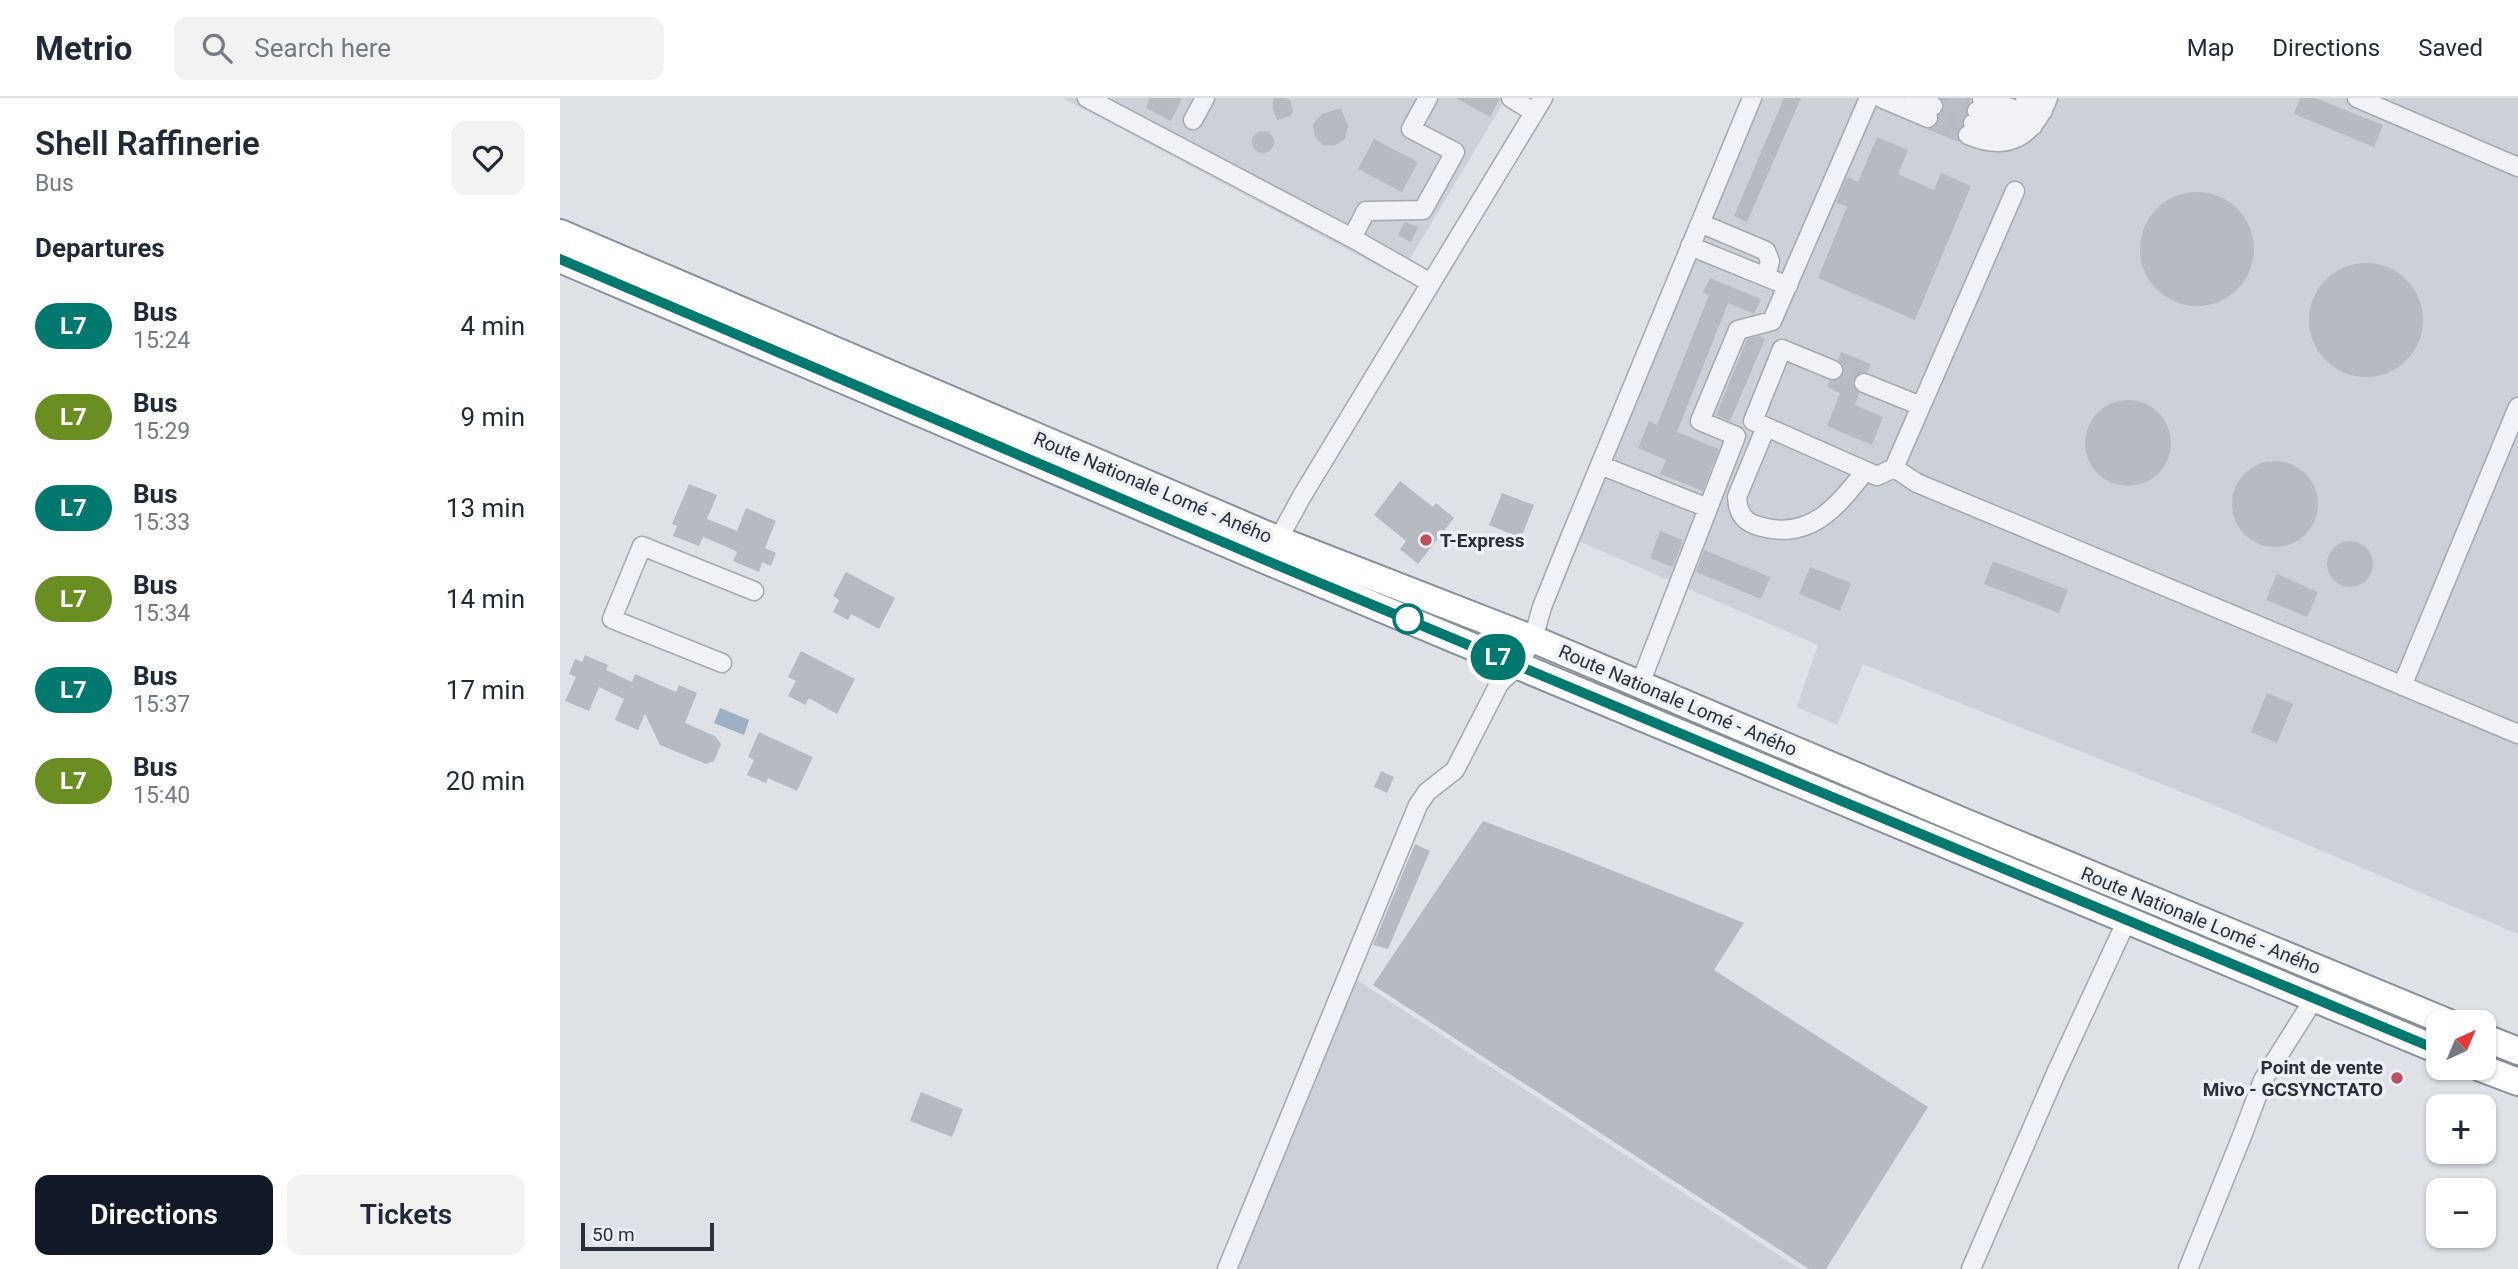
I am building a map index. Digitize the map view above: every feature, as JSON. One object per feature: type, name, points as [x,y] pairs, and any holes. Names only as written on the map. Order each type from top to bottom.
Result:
[{"type":"highway","name":"Route Nationale Lomé - Aného","points":[[560,233],[1272,550],[1518,665],[2426,1045]]},
{"type":"highway","name":"Route Nationale Lomé - Aného","points":[[560,259],[1272,550],[1533,639],[1957,819],[2426,1013]]},
{"type":"highway","points":[[2496,1043],[2518,1052]]},
{"type":"highway","points":[[2496,1074],[2518,1082]]},
{"type":"street","points":[[1087,98],[1352,238],[1431,283]]},
{"type":"street","points":[[1193,120],[1205,98]]},
{"type":"street","points":[[1352,238],[1366,211],[1423,210],[1455,152],[1411,128],[1428,98]]},
{"type":"street","points":[[1272,550],[1538,105],[1511,98]]},
{"type":"street","points":[[1227,1269],[1418,805],[1427,792],[1455,771],[1499,684],[1518,665],[1533,639],[1542,607],[1752,98]]},
{"type":"street","points":[[1640,684],[1737,436],[1700,421],[1738,330],[1772,321],[1869,98]]},
{"type":"street","points":[[1881,98],[1931,112],[1914,98]]},
{"type":"street","points":[[2025,98],[2046,103]]},
{"type":"street","points":[[2357,98],[2518,167]]},
{"type":"street","points":[[1975,117],[2023,112],[2046,103]]},
{"type":"street","points":[[1975,117],[1984,141],[2012,139],[2033,127],[2046,103]]},
{"type":"street","points":[[1975,117],[2033,127]]},
{"type":"street","points":[[1833,370],[1782,349],[1753,421],[1878,476],[1894,468],[2015,191]]},
{"type":"street","points":[[1700,223],[1766,251],[1770,261],[1766,277]]},
{"type":"street","points":[[1690,246],[1787,286]]},
{"type":"street","points":[[1864,383],[1921,406]]},
{"type":"street","points":[[2402,686],[2518,407]]},
{"type":"street","points":[[1766,427],[1737,497],[1738,509],[1743,518],[1752,525],[1786,531],[1813,523],[1830,511],[1865,471]]},
{"type":"street","points":[[1600,464],[1708,508]]},
{"type":"street","points":[[1894,468],[1917,483],[2518,734]]},
{"type":"street","points":[[722,663],[612,619],[642,546],[754,591]]},
{"type":"street","points":[[1971,1269],[2056,1073],[2127,920]]},
{"type":"street","points":[[2188,1269],[2263,1080],[2314,999]]},
{"type":"shaded area","points":[[1063,98],[1506,98],[1399,277]]},
{"type":"shaded area","points":[[1760,98],[2518,98],[2518,934],[2219,807],[1863,664],[1837,725],[1797,707],[1818,645],[1574,539]]},
{"type":"shaded area","points":[[1357,980],[1800,1269],[1236,1269]]},
{"type":"water","points":[[720,708],[749,720],[744,735],[714,723]]},
{"type":"building","points":[[1150,98],[1182,98],[1171,121],[1146,108]]},
{"type":"building","points":[[1273,98],[1286,98],[1291,101],[1293,112],[1290,116],[1277,120],[1273,110]]},
{"type":"building","points":[[1456,98],[1500,98],[1490,117]]},
{"type":"building","points":[[1784,98],[1801,98],[1747,222],[1734,216]]},
{"type":"building","points":[[1941,98],[1971,98],[1962,126],[1957,132],[1959,142],[1927,129],[1938,123],[1944,105]]},
{"type":"building","points":[[2300,98],[2315,98],[2383,125],[2374,147],[2294,114]]},
{"type":"building","points":[[1341,108],[1348,126],[1345,139],[1334,146],[1323,145],[1315,137],[1313,124],[1322,114]]},
{"type":"building","points":[[1263,131],[1273,138],[1274,142],[1267,152],[1263,153],[1253,146],[1252,142],[1259,132]]},
{"type":"building","points":[[1877,137],[1908,150],[1898,174],[1934,190],[1941,173],[1971,186],[1915,320],[1818,278],[1847,207],[1836,202],[1847,177],[1858,182]]},
{"type":"building","points":[[1374,139],[1418,162],[1402,192],[1358,169]]},
{"type":"building","points":[[2197,192],[2219,197],[2237,209],[2249,227],[2254,249],[2249,271],[2237,289],[2219,301],[2197,306],[2175,301],[2157,289],[2145,271],[2140,249],[2145,227],[2157,209],[2175,197]]},
{"type":"building","points":[[1405,222],[1418,227],[1411,242],[1398,235]]},
{"type":"building","points":[[2366,263],[2388,268],[2406,280],[2418,298],[2423,320],[2418,342],[2406,360],[2388,372],[2366,377],[2344,372],[2326,360],[2314,342],[2309,320],[2314,298],[2326,280],[2344,268]]},
{"type":"building","points":[[1710,278],[1761,299],[1754,314],[1728,303],[1677,432],[1719,449],[1703,491],[1660,474],[1666,460],[1638,448],[1649,421],[1657,425],[1709,295],[1703,293]]},
{"type":"building","points":[[1759,336],[1765,339],[1730,421],[1716,415],[1747,339]]},
{"type":"building","points":[[1841,352],[1871,364],[1868,372],[1857,375],[1853,384],[1859,393],[1855,405],[1883,417],[1872,445],[1827,426],[1840,393],[1827,387],[1829,381],[1839,379],[1844,374],[1842,364],[1838,360]]},
{"type":"building","points":[[2120,400],[2136,400],[2159,412],[2168,426],[2171,443],[2168,460],[2159,474],[2136,486],[2120,486],[2104,479],[2092,467],[2085,451],[2085,435],[2092,419],[2104,407]]},
{"type":"building","points":[[2267,461],[2283,461],[2306,473],[2315,487],[2318,504],[2315,521],[2306,535],[2283,547],[2267,547],[2251,540],[2239,528],[2232,512],[2232,496],[2239,480],[2251,468]]},
{"type":"building","points":[[1400,481],[1433,507],[1436,503],[1454,518],[1418,564],[1400,549],[1406,541],[1374,515]]},
{"type":"building","points":[[689,484],[717,495],[707,519],[737,531],[746,508],[776,521],[765,548],[776,553],[771,566],[762,562],[759,572],[733,561],[737,552],[732,549],[703,537],[699,546],[673,536],[677,526],[672,524]]},
{"type":"building","points":[[1502,493],[1534,505],[1521,538],[1489,525]]},
{"type":"building","points":[[1660,531],[1683,540],[1673,567],[1650,558]]},
{"type":"building","points":[[2350,541],[2366,548],[2373,564],[2366,580],[2350,587],[2334,580],[2327,564],[2334,548]]},
{"type":"building","points":[[1704,550],[1770,577],[1761,599],[1696,572]]},
{"type":"building","points":[[1993,561],[2068,590],[2059,613],[1984,584]]},
{"type":"building","points":[[1810,567],[1851,583],[1840,611],[1799,594]]},
{"type":"building","points":[[846,572],[895,598],[879,629],[851,614],[848,620],[833,612],[839,600],[833,596]]},
{"type":"building","points":[[2277,574],[2318,592],[2307,617],[2266,600]]},
{"type":"building","points":[[801,651],[855,679],[837,714],[809,698],[805,705],[788,696],[796,681],[788,677]]},
{"type":"building","points":[[585,655],[608,665],[606,670],[632,682],[635,674],[676,692],[679,685],[697,693],[685,723],[715,736],[721,744],[714,761],[706,764],[660,745],[645,714],[638,730],[615,720],[624,699],[599,687],[589,711],[565,701],[576,677],[569,674],[575,659],[582,662]]},
{"type":"building","points":[[2267,693],[2293,704],[2277,743],[2251,732]]},
{"type":"building","points":[[759,732],[813,757],[797,791],[768,778],[766,783],[747,775],[754,760],[748,757]]},
{"type":"building","points":[[1381,771],[1394,777],[1387,793],[1374,787]]},
{"type":"building","points":[[1483,821],[1744,923],[1714,970],[1928,1107],[1826,1269],[1809,1269],[1373,985]]},
{"type":"building","points":[[1415,844],[1430,851],[1388,949],[1373,945]]},
{"type":"building","points":[[921,1092],[963,1109],[952,1137],[910,1121]]},
{"type":"tunnel","points":[[1947,98],[1977,111]]},
{"type":"tunnel","points":[[1933,106],[1973,123]]},
{"type":"tunnel","points":[[1928,118],[1968,135]]},
{"type":"tunnel","points":[[1833,370],[1864,383]]},
{"type":"bus line","name":"L7","points":[[560,259],[1265,560],[2426,1045]]},
{"type":"place","name":"T-Express","points":[[1426,540]]},
{"type":"place","name":"Point de vente Mivo - GCSYNCTATO","points":[[2397,1078]]}]
